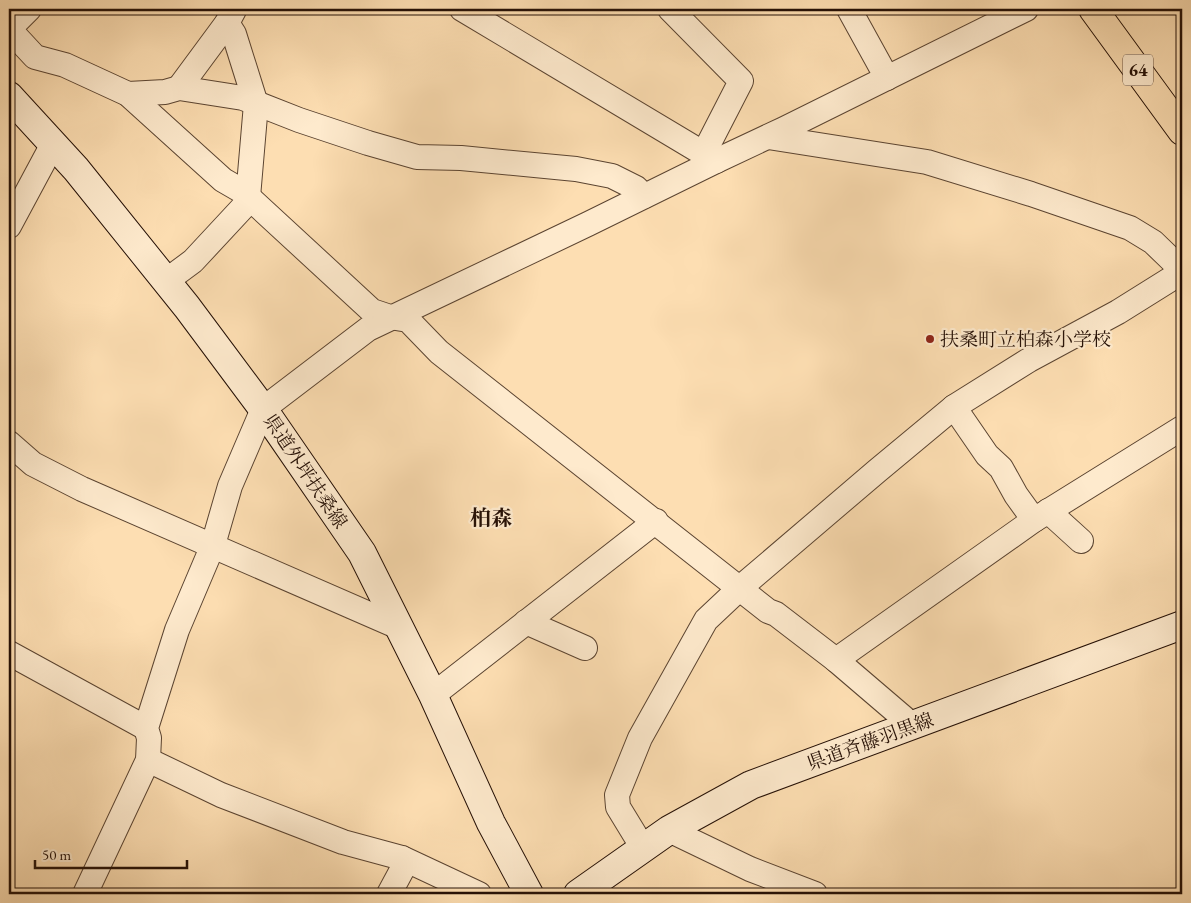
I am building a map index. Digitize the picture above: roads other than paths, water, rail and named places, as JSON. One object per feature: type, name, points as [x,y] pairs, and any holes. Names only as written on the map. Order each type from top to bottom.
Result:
[{"type":"main road","name":"64","points":[[1093,9],[1182,131]]},
{"type":"main road","name":"県道外坪扶桑線","points":[[9,96],[76,169],[166,281],[263,409],[362,553],[401,628],[492,823],[529,894]]},
{"type":"main road","name":"県道斉藤羽黒線","points":[[578,894],[669,830],[751,785],[1182,625]]},
{"type":"street","points":[[29,9],[9,29],[35,57],[78,70],[128,94],[222,180],[242,191],[372,311],[408,320],[439,352],[768,611],[776,614],[836,660],[912,725]]},
{"type":"street","points":[[670,9],[741,80],[710,157]]},
{"type":"street","points":[[849,9],[887,78]]},
{"type":"street","points":[[85,894],[148,760],[149,738],[146,728],[177,630],[213,545],[230,486],[263,409],[368,329],[390,317],[426,302],[644,196],[710,157],[768,137],[1026,9]]},
{"type":"street","points":[[477,13],[710,157]]},
{"type":"street","points":[[179,88],[231,16]]},
{"type":"street","points":[[166,281],[193,261],[246,204],[248,197],[256,104],[234,34],[231,16]]},
{"type":"street","points":[[128,94],[165,92],[179,88],[244,98],[256,104],[368,143],[417,157],[461,158],[576,169],[612,176],[636,188],[644,196]]},
{"type":"street","points":[[643,848],[618,807],[617,795],[640,738],[706,620],[740,588],[877,470],[954,407],[1030,360],[1118,312],[1182,271],[1153,242],[1130,228],[1031,194],[927,162],[768,137]]},
{"type":"street","points":[[9,226],[53,144]]},
{"type":"street","points":[[954,407],[986,455],[1001,468],[1041,516],[1081,542]]},
{"type":"street","points":[[836,660],[1041,516],[1182,428]]},
{"type":"street","points":[[9,442],[33,464],[82,489],[401,628]]},
{"type":"street","points":[[433,695],[656,521]]},
{"type":"street","points":[[526,622],[585,648]]},
{"type":"street","points":[[9,653],[146,728]]},
{"type":"street","points":[[148,760],[221,795],[343,842],[402,858],[479,894]]},
{"type":"street","points":[[669,830],[750,869],[815,894]]},
{"type":"street","points":[[389,894],[403,868],[402,858]]},
{"type":"place","name":"扶桑町立柏森小学校","points":[[930,339]]},
{"type":"district","name":"柏森","points":[[491,518]]}]
